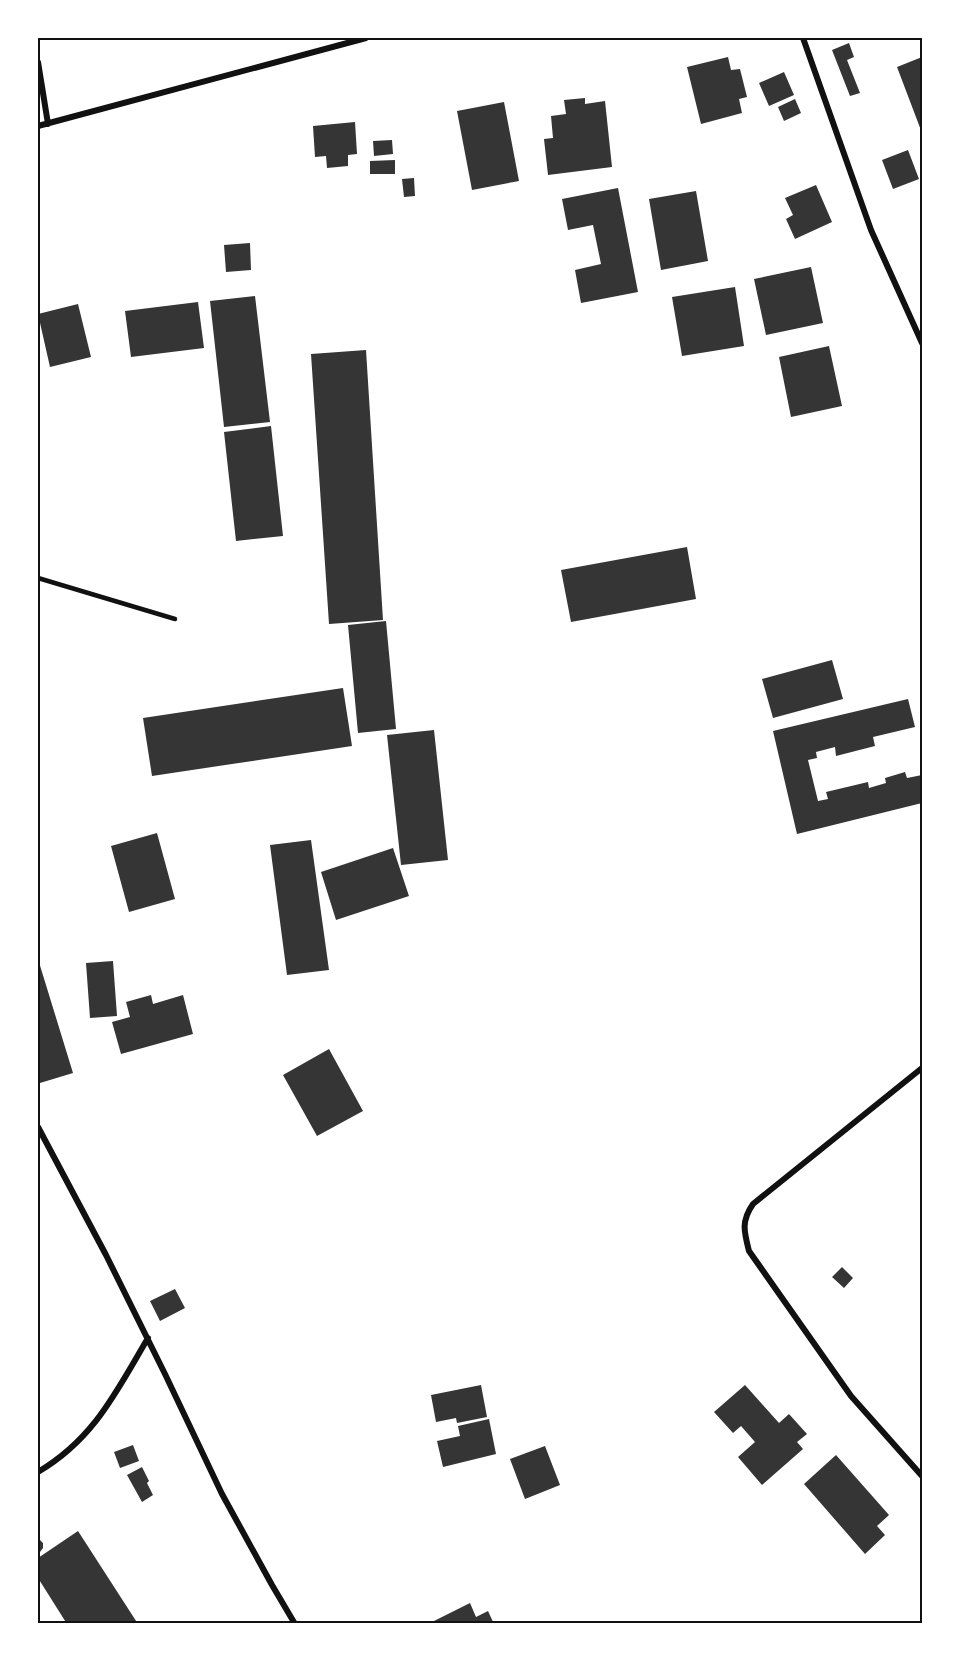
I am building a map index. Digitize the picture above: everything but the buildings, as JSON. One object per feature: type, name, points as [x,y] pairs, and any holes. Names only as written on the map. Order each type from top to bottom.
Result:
[{"type":"street","points":[[38,126],[366,38]]},
{"type":"street","points":[[803,38],[871,230],[922,343]]},
{"type":"street","points":[[38,62],[48,124]]},
{"type":"street","points":[[922,1068],[753,1204],[745,1215],[744,1233],[749,1251],[851,1396],[922,1476]]},
{"type":"street","points":[[38,1127],[148,1338],[222,1494],[295,1623]]},
{"type":"street","points":[[38,1472],[67,1452],[92,1427],[148,1338]]},
{"type":"lane","points":[[38,578],[175,619]]}]
